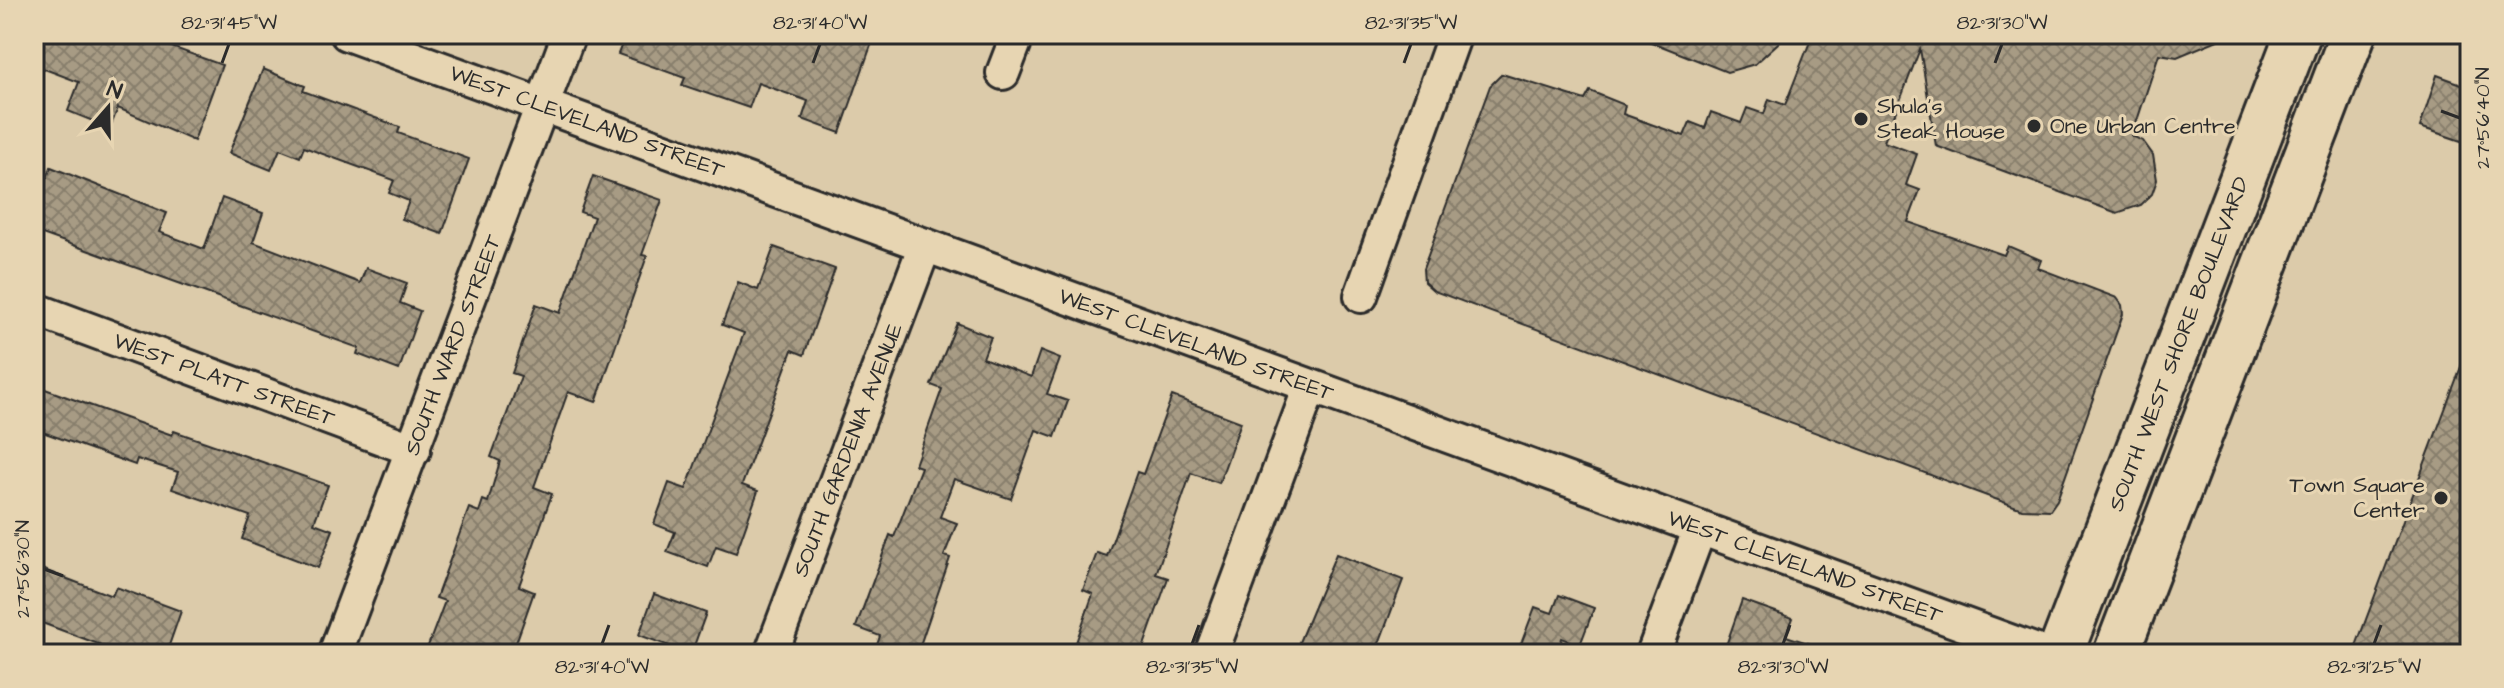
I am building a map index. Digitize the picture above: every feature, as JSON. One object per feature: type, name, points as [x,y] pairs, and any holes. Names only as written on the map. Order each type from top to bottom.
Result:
[{"type":"street","name":"WEST CLEVELAND STREET","points":[[347,34],[2045,654]]},
{"type":"street","name":"SOUTH WARD STREET","points":[[335,654],[569,34]]},
{"type":"street","points":[[1003,73],[1018,34]]},
{"type":"street","points":[[1361,296],[1455,34]]},
{"type":"street","name":"SOUTH WEST SHORE BOULEVARD","points":[[2060,654],[2298,34]]},
{"type":"street","points":[[2116,654],[2353,34]]},
{"type":"street","name":"SOUTH GARDENIA AVENUE","points":[[771,654],[925,245]]},
{"type":"street","name":"WEST PLATT STREET","points":[[34,309],[414,450]]},
{"type":"street","points":[[1211,654],[1310,387]]},
{"type":"street","points":[[1653,654],[1700,528]]},
{"type":"building","points":[[34,34],[170,34],[166,45],[222,65],[194,141],[118,108],[110,128],[68,111],[79,82],[34,65]]},
{"type":"building","points":[[626,34],[875,34],[840,133],[802,119],[808,101],[758,83],[749,108],[682,85],[685,78],[618,54]]},
{"type":"building","points":[[1631,34],[1788,34],[1755,64],[1727,72]]},
{"type":"building","points":[[1813,34],[2232,34],[2177,57],[2159,54],[2132,136],[2143,141],[2153,155],[2157,180],[2152,194],[2141,205],[2117,213],[1936,146],[1920,49],[1884,142],[1917,154],[1906,185],[1920,190],[1908,222],[2004,255],[2008,246],[2041,260],[2038,268],[2117,298],[2122,305],[2123,314],[2057,500],[2050,510],[2022,509],[1434,291],[1424,282],[1423,269],[1490,86],[1502,74],[1585,100],[1590,91],[1625,105],[1623,114],[1684,136],[1690,122],[1705,128],[1711,112],[1741,123],[1747,108],[1764,114],[1769,99],[1785,105]]},
{"type":"building","points":[[263,69],[305,86],[303,91],[400,127],[398,133],[469,159],[442,234],[402,219],[409,201],[389,193],[394,180],[304,147],[300,157],[280,149],[271,170],[229,153]]},
{"type":"building","points":[[2437,75],[2470,87],[2470,144],[2420,127]]},
{"type":"building","points":[[51,167],[167,213],[159,232],[204,249],[222,198],[263,213],[253,242],[360,283],[366,268],[407,283],[400,303],[420,311],[399,370],[357,354],[359,348],[34,231],[34,212]]},
{"type":"building","points":[[593,176],[662,200],[642,255],[647,256],[596,402],[568,392],[534,487],[552,494],[519,586],[534,592],[512,654],[425,654],[445,601],[436,598],[469,508],[479,512],[483,500],[488,502],[500,461],[491,457],[521,376],[512,373],[536,304],[560,313],[594,217],[580,212]]},
{"type":"building","points":[[774,247],[835,269],[804,355],[792,350],[742,485],[758,491],[736,553],[716,546],[708,567],[667,552],[675,532],[654,524],[669,483],[686,489],[744,333],[722,325],[738,282],[758,290]]},
{"type":"building","points":[[957,323],[991,337],[983,358],[1031,377],[1040,351],[1060,359],[1047,394],[1068,401],[1055,437],[1036,430],[1011,499],[954,479],[940,517],[957,523],[944,556],[950,558],[917,654],[874,654],[880,636],[856,627],[890,535],[894,537],[921,467],[915,465],[942,389],[931,385]]},
{"type":"building","name":"Town Square Center","points":[[2468,348],[2470,654],[2353,654]]},
{"type":"building","points":[[34,385],[172,435],[174,431],[328,485],[314,523],[333,530],[318,568],[242,539],[250,516],[172,489],[178,472],[137,459],[135,465],[34,429]]},
{"type":"building","points":[[1172,396],[1241,422],[1219,483],[1191,473],[1156,574],[1168,578],[1141,654],[1072,654],[1093,594],[1083,590],[1097,553],[1107,556],[1137,472],[1143,474]]},
{"type":"building","points":[[1336,554],[1403,580],[1375,654],[1294,654]]},
{"type":"building","points":[[34,566],[112,596],[116,587],[181,611],[166,654],[125,654],[34,620]]},
{"type":"building","points":[[654,594],[706,613],[691,654],[639,635]]},
{"type":"building","points":[[1559,595],[1594,608],[1580,645],[1562,638],[1557,654],[1548,654],[1521,644],[1535,607],[1552,613]]},
{"type":"building","points":[[1742,600],[1793,618],[1786,636],[1829,650],[1828,654],[1723,654]]},
{"type":"place","name":"Shula's Steak House","points":[[1861,119]]},
{"type":"place","name":"One Urban Centre","points":[[2034,126]]},
{"type":"place","name":"Town Square Center","points":[[2441,498]]}]
